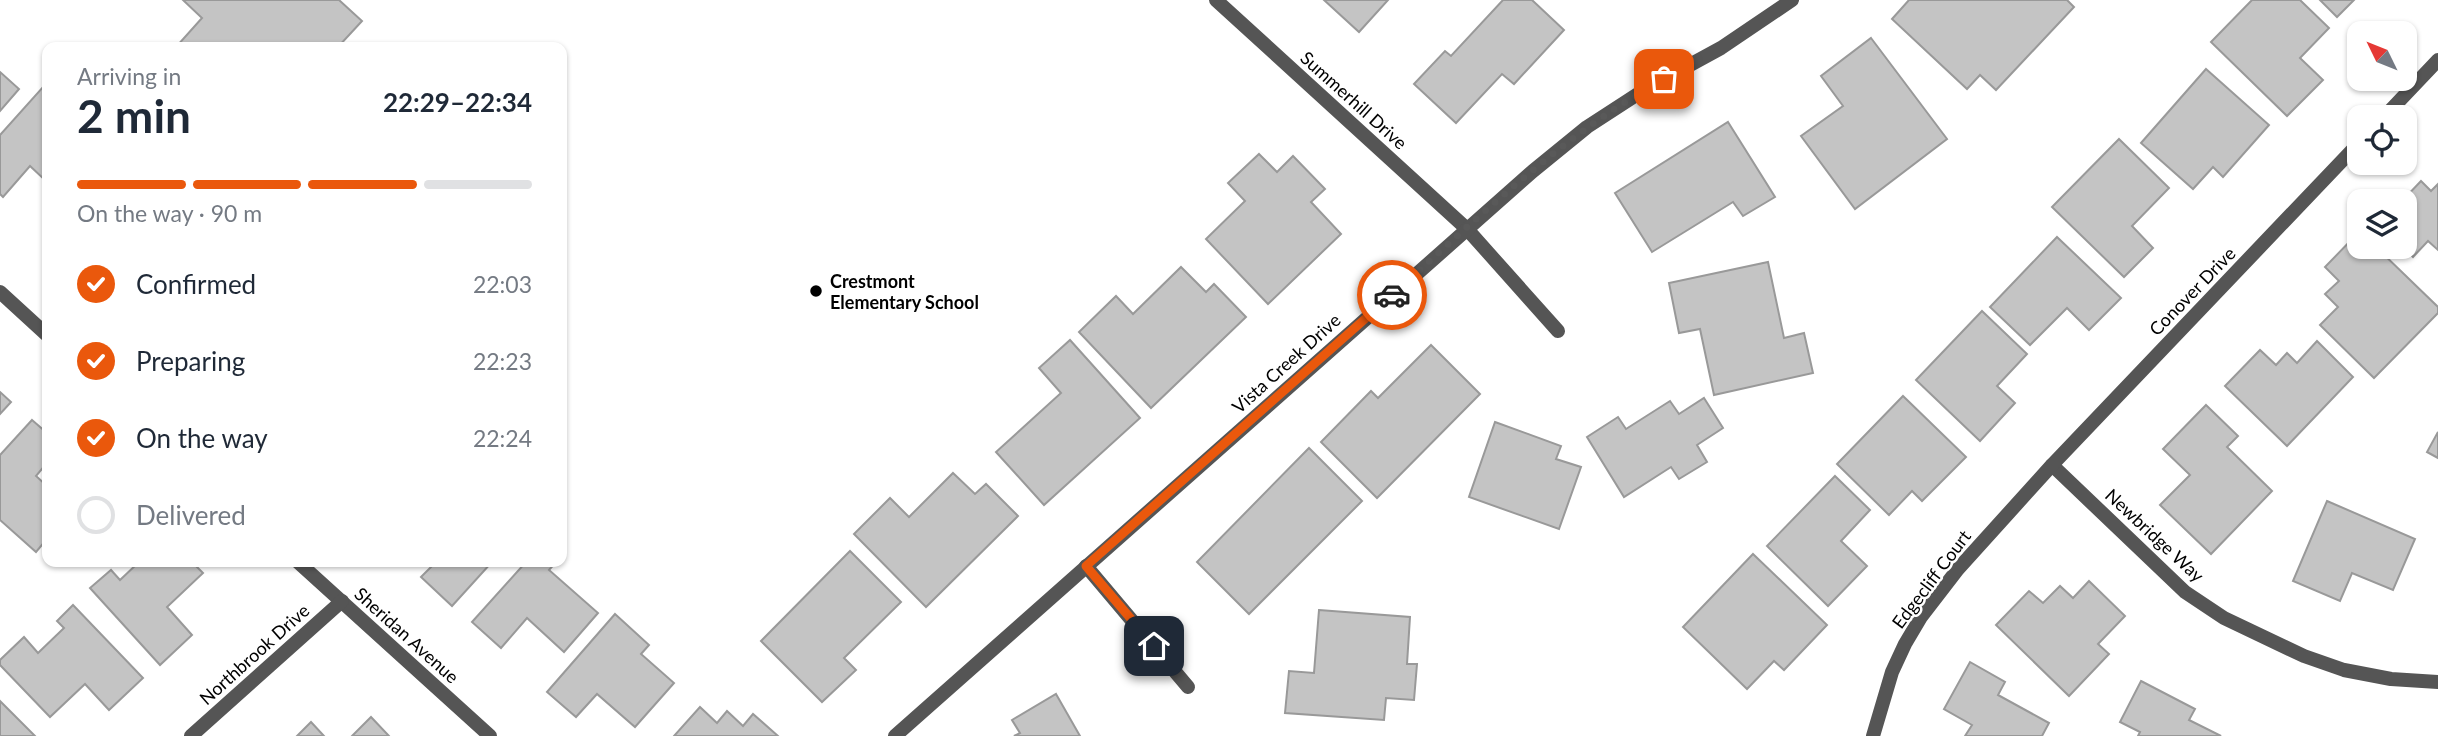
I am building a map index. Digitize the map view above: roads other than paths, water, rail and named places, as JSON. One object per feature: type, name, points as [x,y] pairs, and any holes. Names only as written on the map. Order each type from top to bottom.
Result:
[{"type":"street","name":"Summerhill Drive","points":[[1216,0],[1467,229],[1558,331]]},
{"type":"street","name":"Vista Creek Drive","points":[[895,736],[1467,229],[1587,127],[1644,90],[1721,48],[1792,0]]},
{"type":"street","points":[[2395,105],[2438,60]]},
{"type":"street","name":"Conover Drive","points":[[2052,465],[2347,156]]},
{"type":"street","points":[[0,292],[42,330]]},
{"type":"street","name":"Newbridge Way","points":[[2052,465],[2168,577],[2224,618],[2304,656],[2344,670],[2391,679],[2438,682]]},
{"type":"street","name":"Edgecliff Court","points":[[1873,736],[1892,672],[1921,617],[1958,569],[2052,465]]},
{"type":"street","points":[[1086,566],[1188,687]]},
{"type":"street","name":"Sheridan Avenue","points":[[304,567],[490,736]]},
{"type":"street","name":"Northbrook Drive","points":[[191,736],[342,601]]},
{"type":"place","name":"Crestmont Elementary School","points":[[816,291]]}]
